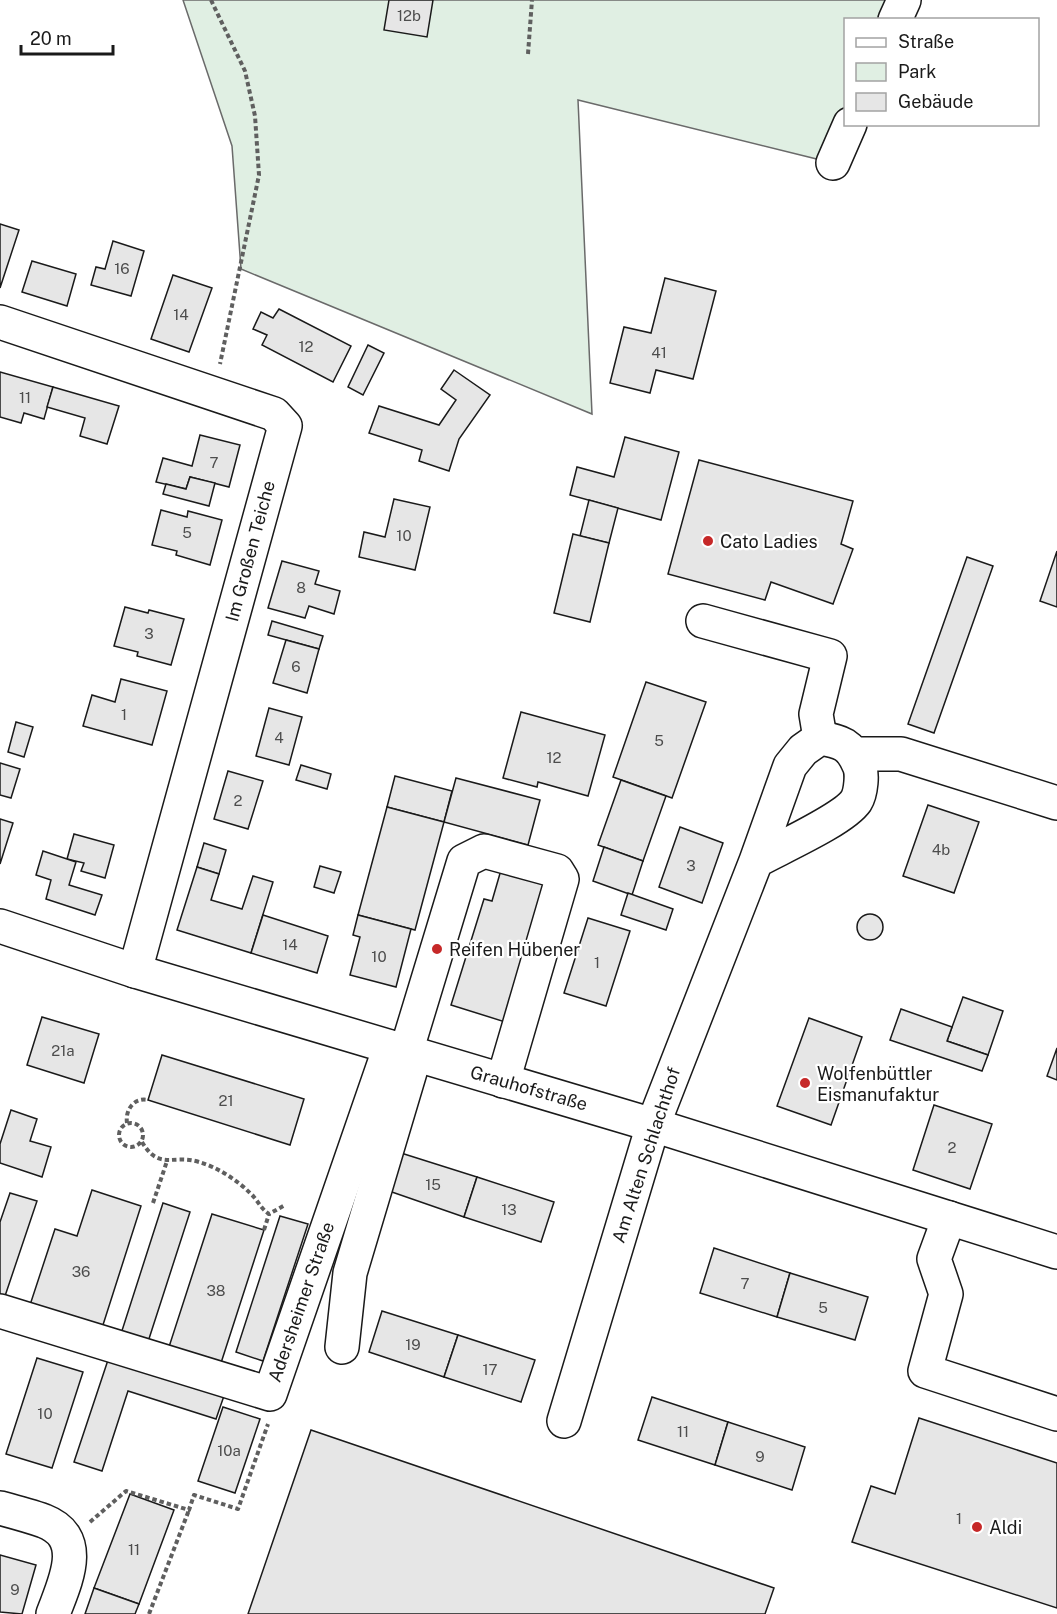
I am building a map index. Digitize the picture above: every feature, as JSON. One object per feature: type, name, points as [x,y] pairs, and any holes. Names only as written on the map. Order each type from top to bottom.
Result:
[{"type":"street","points":[[897,18],[904,0]]},
{"type":"street","points":[[833,163],[849,126]]},
{"type":"street","name":"Im Großen Teiche","points":[[0,322],[274,414],[285,426],[135,971]]},
{"type":"street","points":[[703,621],[830,656],[816,714],[820,738],[837,741],[852,749],[862,771],[857,800],[836,818],[756,861]]},
{"type":"street","name":"Am Alten Schlachthof","points":[[564,1421],[653,1125],[756,861],[790,766],[803,750],[820,738]]},
{"type":"street","points":[[855,754],[901,754],[1057,803]]},
{"type":"street","points":[[342,1347],[350,1273],[404,1051],[464,861],[484,850],[557,871],[562,879],[503,1080]]},
{"type":"street","name":"Grauhofstraße","points":[[0,926],[135,971],[653,1125],[1057,1252]]},
{"type":"street","name":"Adersheimer Straße","points":[[0,1311],[270,1394],[404,1051]]},
{"type":"street","points":[[949,1218],[934,1259],[945,1294],[925,1371],[1057,1414]]},
{"type":"street","points":[[0,1508],[47,1522],[67,1541],[70,1552],[68,1571],[53,1614]]},
{"type":"path","points":[[211,0],[245,71],[255,116],[259,175],[214,394]]},
{"type":"path","points":[[528,54],[532,0]]},
{"type":"path","points":[[127,1123],[128,1109],[134,1102],[141,1099],[148,1100]]},
{"type":"path","points":[[142,1142],[130,1147],[120,1140],[121,1128],[127,1123],[134,1122],[141,1126],[144,1134],[142,1142],[148,1153],[158,1160],[198,1162],[217,1170],[237,1182],[252,1195],[260,1208],[269,1214]]},
{"type":"path","points":[[153,1203],[167,1161]]},
{"type":"path","points":[[264,1230],[269,1214],[285,1205]]},
{"type":"path","points":[[149,1614],[194,1495],[238,1509],[271,1418],[270,1394]]},
{"type":"path","points":[[67,1541],[126,1491],[189,1510]]},
{"type":"green space","points":[[183,0],[918,0],[909,18],[844,18],[845,126],[833,163],[578,100],[592,414],[241,269],[232,146]]},
{"type":"building","points":[[389,0],[433,0],[427,37],[384,30]]},
{"type":"building","points":[[0,224],[19,230],[0,288]]},
{"type":"building","points":[[113,241],[144,251],[131,296],[91,285],[96,267],[105,269]]},
{"type":"building","points":[[32,261],[76,274],[67,306],[22,292]]},
{"type":"building","points":[[173,275],[212,288],[189,352],[151,339]]},
{"type":"building","points":[[665,278],[716,291],[693,379],[656,370],[650,393],[610,383],[624,327],[651,333]]},
{"type":"building","points":[[279,309],[351,346],[333,382],[262,345],[267,335],[253,329],[261,312],[273,318]]},
{"type":"building","points":[[368,345],[384,353],[363,395],[348,387]]},
{"type":"building","points":[[454,370],[490,395],[459,439],[449,471],[419,461],[422,450],[369,433],[379,406],[439,425],[456,400],[441,389]]},
{"type":"building","points":[[0,372],[53,387],[44,419],[24,413],[21,423],[0,417]]},
{"type":"building","points":[[53,387],[119,406],[107,444],[80,436],[85,418],[47,407]]},
{"type":"building","points":[[200,435],[240,445],[229,487],[190,477],[186,489],[156,482],[163,458],[192,466]]},
{"type":"building","points":[[625,437],[679,452],[661,520],[570,495],[577,467],[614,477]]},
{"type":"building","points":[[699,460],[853,501],[841,544],[853,549],[833,604],[771,582],[765,600],[668,574]]},
{"type":"building","points":[[190,477],[215,483],[209,506],[163,494],[166,484],[186,489]]},
{"type":"building","points":[[394,499],[430,507],[415,570],[359,557],[364,532],[385,537]]},
{"type":"building","points":[[589,500],[618,508],[609,543],[580,536]]},
{"type":"building","points":[[161,510],[187,517],[188,511],[222,520],[210,565],[176,555],[177,551],[152,545]]},
{"type":"building","points":[[573,534],[609,543],[590,622],[554,613]]},
{"type":"building","points":[[1057,551],[1057,607],[1040,601]]},
{"type":"building","points":[[967,557],[993,566],[934,733],[908,724]]},
{"type":"building","points":[[282,561],[319,571],[315,584],[340,591],[334,614],[309,606],[305,618],[268,608]]},
{"type":"building","points":[[125,607],[148,613],[149,610],[184,619],[171,665],[137,656],[138,652],[114,646]]},
{"type":"building","points":[[272,621],[323,636],[319,649],[268,635]]},
{"type":"building","points":[[286,640],[319,649],[307,693],[273,683]]},
{"type":"building","points":[[121,679],[167,691],[152,745],[83,726],[92,695],[115,702]]},
{"type":"building","points":[[646,682],[706,702],[672,798],[613,777]]},
{"type":"building","points":[[269,708],[302,717],[289,765],[256,756]]},
{"type":"building","points":[[521,712],[605,735],[588,796],[538,782],[537,787],[503,778]]},
{"type":"building","points":[[16,722],[33,727],[24,757],[8,752]]},
{"type":"building","points":[[0,763],[20,769],[11,798],[0,795]]},
{"type":"building","points":[[301,765],[331,774],[327,789],[296,780]]},
{"type":"building","points":[[228,771],[263,781],[248,829],[214,819]]},
{"type":"building","points":[[395,776],[452,791],[444,822],[387,807]]},
{"type":"building","points":[[456,778],[540,800],[528,845],[444,822]]},
{"type":"building","points":[[621,780],[666,796],[643,861],[598,845]]},
{"type":"building","points":[[928,805],[979,822],[954,893],[903,876]]},
{"type":"building","points":[[387,807],[444,822],[415,930],[358,915]]},
{"type":"building","points":[[0,819],[13,823],[0,864]]},
{"type":"building","points":[[680,827],[723,843],[702,903],[659,887]]},
{"type":"building","points":[[74,834],[114,845],[105,878],[81,871],[84,863],[67,859]]},
{"type":"building","points":[[204,843],[226,850],[219,874],[197,867]]},
{"type":"building","points":[[604,847],[643,861],[632,895],[593,881]]},
{"type":"building","points":[[43,851],[76,862],[69,885],[102,895],[95,915],[46,899],[51,880],[36,875]]},
{"type":"building","points":[[320,866],[341,872],[334,893],[314,887]]},
{"type":"building","points":[[197,867],[219,874],[211,900],[242,909],[253,876],[273,882],[251,953],[177,930]]},
{"type":"building","points":[[501,870],[557,887],[515,1025],[451,1005],[484,899],[492,901]]},
{"type":"building","points":[[628,893],[673,909],[666,930],[621,915]]},
{"type":"building","points":[[870,914],[879,918],[883,927],[879,936],[870,940],[861,936],[857,927],[861,918]]},
{"type":"building","points":[[263,915],[328,936],[317,973],[251,953]]},
{"type":"building","points":[[358,915],[411,929],[396,987],[350,975],[360,937],[353,935]]},
{"type":"building","points":[[588,918],[630,931],[606,1006],[564,993]]},
{"type":"building","points":[[963,997],[1003,1011],[988,1055],[947,1041]]},
{"type":"building","points":[[901,1009],[952,1027],[947,1041],[988,1055],[982,1071],[890,1040]]},
{"type":"building","points":[[42,1017],[99,1034],[84,1083],[27,1065]]},
{"type":"building","points":[[809,1018],[862,1037],[831,1125],[777,1106]]},
{"type":"building","points":[[1057,1048],[1057,1080],[1047,1076]]},
{"type":"building","points":[[162,1055],[304,1099],[290,1145],[148,1100]]},
{"type":"building","points":[[934,1105],[992,1124],[970,1189],[913,1170]]},
{"type":"building","points":[[11,1110],[37,1119],[30,1141],[51,1147],[42,1177],[0,1163],[0,1144]]},
{"type":"building","points":[[401,1153],[477,1177],[464,1217],[389,1191]]},
{"type":"building","points":[[477,1177],[554,1202],[541,1242],[464,1217]]},
{"type":"building","points":[[92,1190],[141,1206],[102,1328],[30,1305],[55,1229],[77,1236]]},
{"type":"building","points":[[10,1193],[37,1201],[3,1302],[0,1301],[0,1222]]},
{"type":"building","points":[[163,1203],[190,1212],[146,1348],[119,1340]]},
{"type":"building","points":[[212,1214],[264,1230],[220,1366],[168,1350]]},
{"type":"building","points":[[280,1216],[308,1224],[263,1361],[236,1352]]},
{"type":"building","points":[[714,1248],[790,1273],[777,1317],[700,1293]]},
{"type":"building","points":[[790,1273],[868,1297],[855,1340],[777,1317]]},
{"type":"building","points":[[382,1311],[458,1335],[444,1377],[369,1352]]},
{"type":"building","points":[[458,1335],[535,1360],[521,1402],[444,1377]]},
{"type":"building","points":[[110,1354],[226,1390],[216,1419],[128,1391],[102,1471],[74,1462]]},
{"type":"building","points":[[37,1358],[83,1372],[52,1468],[6,1454]]},
{"type":"building","points":[[652,1397],[728,1422],[715,1465],[638,1440]]},
{"type":"building","points":[[223,1407],[260,1419],[235,1493],[198,1481]]},
{"type":"building","points":[[919,1418],[1057,1463],[1057,1608],[852,1542],[871,1486],[895,1494]]},
{"type":"building","points":[[728,1422],[805,1447],[792,1490],[715,1465]]},
{"type":"building","points":[[311,1430],[774,1588],[765,1614],[248,1614]]},
{"type":"building","points":[[130,1494],[174,1510],[139,1604],[94,1588]]},
{"type":"building","points":[[0,1555],[36,1565],[22,1614],[0,1612]]},
{"type":"building","points":[[94,1588],[139,1604],[135,1614],[85,1614]]},
{"type":"place","name":"Cato Ladies","points":[[708,541]]},
{"type":"place","name":"Reifen Hübener","points":[[437,949]]},
{"type":"place","name":"Wolfenbüttler Eismanufaktur","points":[[805,1083]]},
{"type":"place","name":"Aldi","points":[[977,1527]]}]
